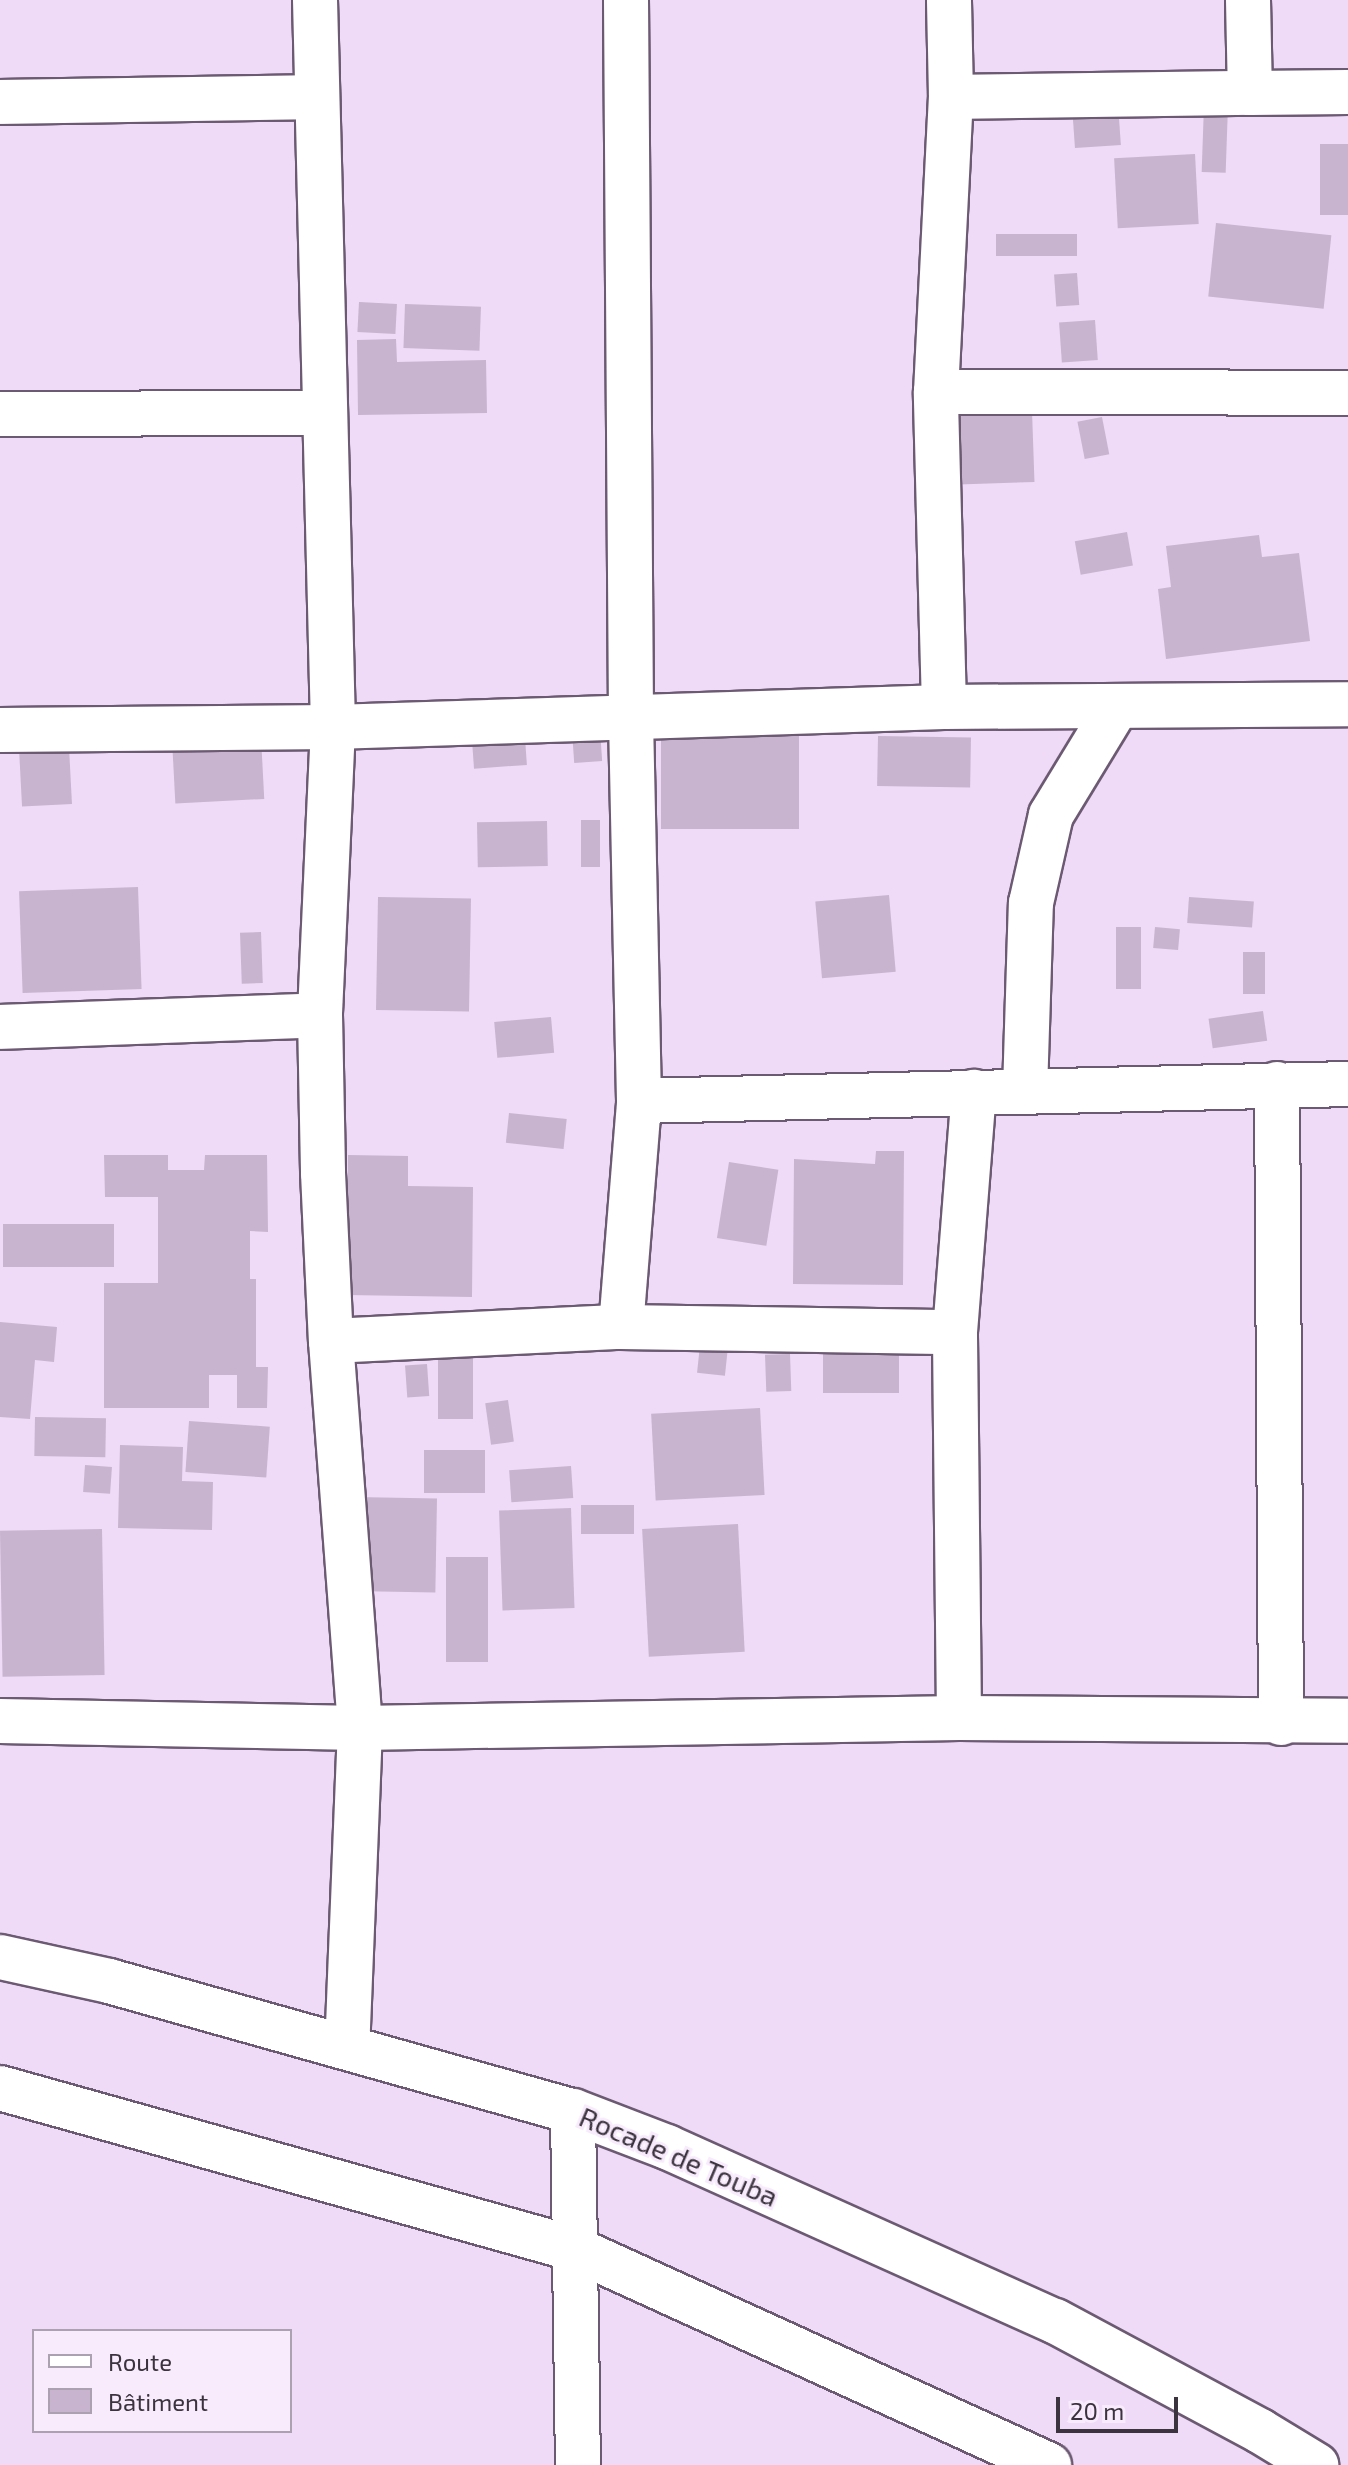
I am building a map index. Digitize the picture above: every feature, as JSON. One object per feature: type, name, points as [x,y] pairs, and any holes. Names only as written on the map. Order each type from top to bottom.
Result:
[{"type":"street","points":[[315,0],[333,727],[320,1015],[331,1341],[360,1728],[347,2047]]},
{"type":"street","points":[[621,1327],[639,1101],[631,716],[626,0]]},
{"type":"street","points":[[944,707],[936,392],[951,97],[949,0]]},
{"type":"street","points":[[1248,0],[1250,93]]},
{"type":"street","points":[[951,97],[1348,92]]},
{"type":"street","points":[[0,102],[317,97]]},
{"type":"street","points":[[936,392],[1348,393]]},
{"type":"street","points":[[0,414],[324,413]]},
{"type":"street","points":[[0,730],[333,727],[944,707],[1348,704]]},
{"type":"street","points":[[1025,1091],[1031,903],[1051,815],[1116,708]]},
{"type":"street","points":[[0,1027],[320,1015]]},
{"type":"street","points":[[1277,1084],[1281,1723]]},
{"type":"street","points":[[639,1101],[1348,1084]]},
{"type":"street","points":[[959,1718],[955,1332],[974,1092]]},
{"type":"street","points":[[331,1341],[621,1327],[955,1332]]},
{"type":"street","points":[[0,1721],[360,1728],[959,1718],[1281,1723],[1348,1721]]},
{"type":"street","name":"Rocade de Touba","points":[[0,1957],[109,1981],[573,2111],[667,2147],[1055,2321],[1260,2431],[1316,2465]]},
{"type":"street","points":[[0,2088],[575,2249],[1049,2465]]},
{"type":"street","points":[[573,2111],[578,2465]]},
{"type":"building","points":[[1118,104],[1121,145],[1075,148],[1072,107]]},
{"type":"building","points":[[1204,105],[1228,106],[1226,173],[1202,172]]},
{"type":"building","points":[[1320,144],[1348,144],[1348,215],[1320,215]]},
{"type":"building","points":[[1195,154],[1199,224],[1118,228],[1114,158]]},
{"type":"building","points":[[1216,223],[1331,235],[1324,309],[1208,297]]},
{"type":"building","points":[[996,234],[1077,234],[1077,256],[996,256]]},
{"type":"building","points":[[1077,273],[1079,305],[1056,307],[1054,275]]},
{"type":"building","points":[[359,302],[397,304],[395,334],[357,332]]},
{"type":"building","points":[[405,304],[481,307],[479,351],[403,348]]},
{"type":"building","points":[[1095,320],[1098,360],[1062,362],[1059,323]]},
{"type":"building","points":[[396,339],[397,362],[486,360],[487,413],[358,415],[357,340]]},
{"type":"building","points":[[1032,411],[1034,482],[959,485],[956,414]]},
{"type":"building","points":[[1102,417],[1109,454],[1085,459],[1077,422]]},
{"type":"building","points":[[1127,532],[1133,565],[1081,575],[1075,541]]},
{"type":"building","points":[[1259,535],[1262,557],[1299,553],[1310,641],[1166,659],[1158,589],[1171,587],[1166,546]]},
{"type":"building","points":[[661,724],[799,724],[799,829],[661,829]]},
{"type":"building","points":[[68,728],[72,804],[22,807],[18,731]]},
{"type":"building","points":[[600,730],[602,761],[574,763],[572,732]]},
{"type":"building","points":[[878,736],[971,738],[970,788],[877,786]]},
{"type":"building","points":[[261,737],[264,799],[175,804],[172,742]]},
{"type":"building","points":[[525,738],[527,765],[474,769],[472,742]]},
{"type":"building","points":[[581,820],[600,820],[600,867],[581,867]]},
{"type":"building","points":[[547,821],[548,866],[478,867],[477,822]]},
{"type":"building","points":[[138,887],[142,989],[23,993],[19,891]]},
{"type":"building","points":[[889,895],[896,972],[822,978],[815,901]]},
{"type":"building","points":[[378,897],[471,899],[469,1012],[376,1010]]},
{"type":"building","points":[[1189,897],[1254,902],[1252,927],[1187,923]]},
{"type":"building","points":[[1116,927],[1141,927],[1141,989],[1116,989]]},
{"type":"building","points":[[1155,927],[1180,929],[1178,950],[1153,948]]},
{"type":"building","points":[[261,932],[263,983],[242,984],[240,933]]},
{"type":"building","points":[[1243,952],[1265,952],[1265,994],[1243,994]]},
{"type":"building","points":[[1263,1011],[1267,1041],[1213,1048],[1209,1019]]},
{"type":"building","points":[[551,1017],[554,1053],[497,1058],[494,1022]]},
{"type":"building","points":[[509,1113],[567,1119],[564,1149],[506,1143]]},
{"type":"building","points":[[876,1151],[904,1151],[903,1285],[793,1284],[794,1159],[875,1164]]},
{"type":"building","points":[[104,1155],[168,1155],[168,1170],[204,1170],[205,1155],[267,1155],[268,1232],[250,1231],[250,1279],[256,1279],[256,1367],[268,1367],[267,1408],[237,1408],[237,1375],[209,1375],[209,1408],[104,1408],[104,1283],[158,1283],[158,1197],[105,1197]]},
{"type":"building","points":[[348,1155],[408,1156],[408,1186],[473,1187],[472,1297],[347,1295]]},
{"type":"building","points":[[729,1162],[778,1170],[766,1246],[717,1238]]},
{"type":"building","points":[[3,1224],[114,1224],[114,1267],[3,1267]]},
{"type":"building","points":[[0,1322],[57,1327],[54,1362],[35,1360],[30,1419],[0,1417]]},
{"type":"building","points":[[438,1338],[473,1338],[473,1419],[438,1419]]},
{"type":"building","points":[[700,1345],[728,1348],[725,1376],[697,1373]]},
{"type":"building","points":[[823,1345],[899,1345],[899,1393],[823,1393]]},
{"type":"building","points":[[790,1354],[791,1391],[766,1392],[765,1355]]},
{"type":"building","points":[[427,1364],[429,1396],[407,1397],[405,1366]]},
{"type":"building","points":[[508,1400],[514,1442],[491,1445],[485,1403]]},
{"type":"building","points":[[760,1408],[765,1495],[656,1501],[651,1414]]},
{"type":"building","points":[[35,1417],[106,1418],[105,1457],[34,1456]]},
{"type":"building","points":[[189,1421],[270,1427],[266,1478],[185,1472]]},
{"type":"building","points":[[120,1445],[183,1447],[182,1481],[213,1482],[212,1530],[118,1528]]},
{"type":"building","points":[[424,1450],[485,1450],[485,1493],[424,1493]]},
{"type":"building","points":[[85,1465],[112,1467],[110,1494],[83,1492]]},
{"type":"building","points":[[571,1466],[573,1498],[511,1502],[509,1470]]},
{"type":"building","points":[[355,1497],[437,1498],[435,1592],[353,1591]]},
{"type":"building","points":[[581,1505],[634,1505],[634,1534],[581,1534]]},
{"type":"building","points":[[571,1508],[574,1608],[503,1610],[499,1511]]},
{"type":"building","points":[[738,1524],[745,1652],[649,1657],[642,1529]]},
{"type":"building","points":[[102,1529],[105,1675],[3,1677],[0,1531]]},
{"type":"building","points":[[446,1557],[488,1557],[488,1662],[446,1662]]}]
